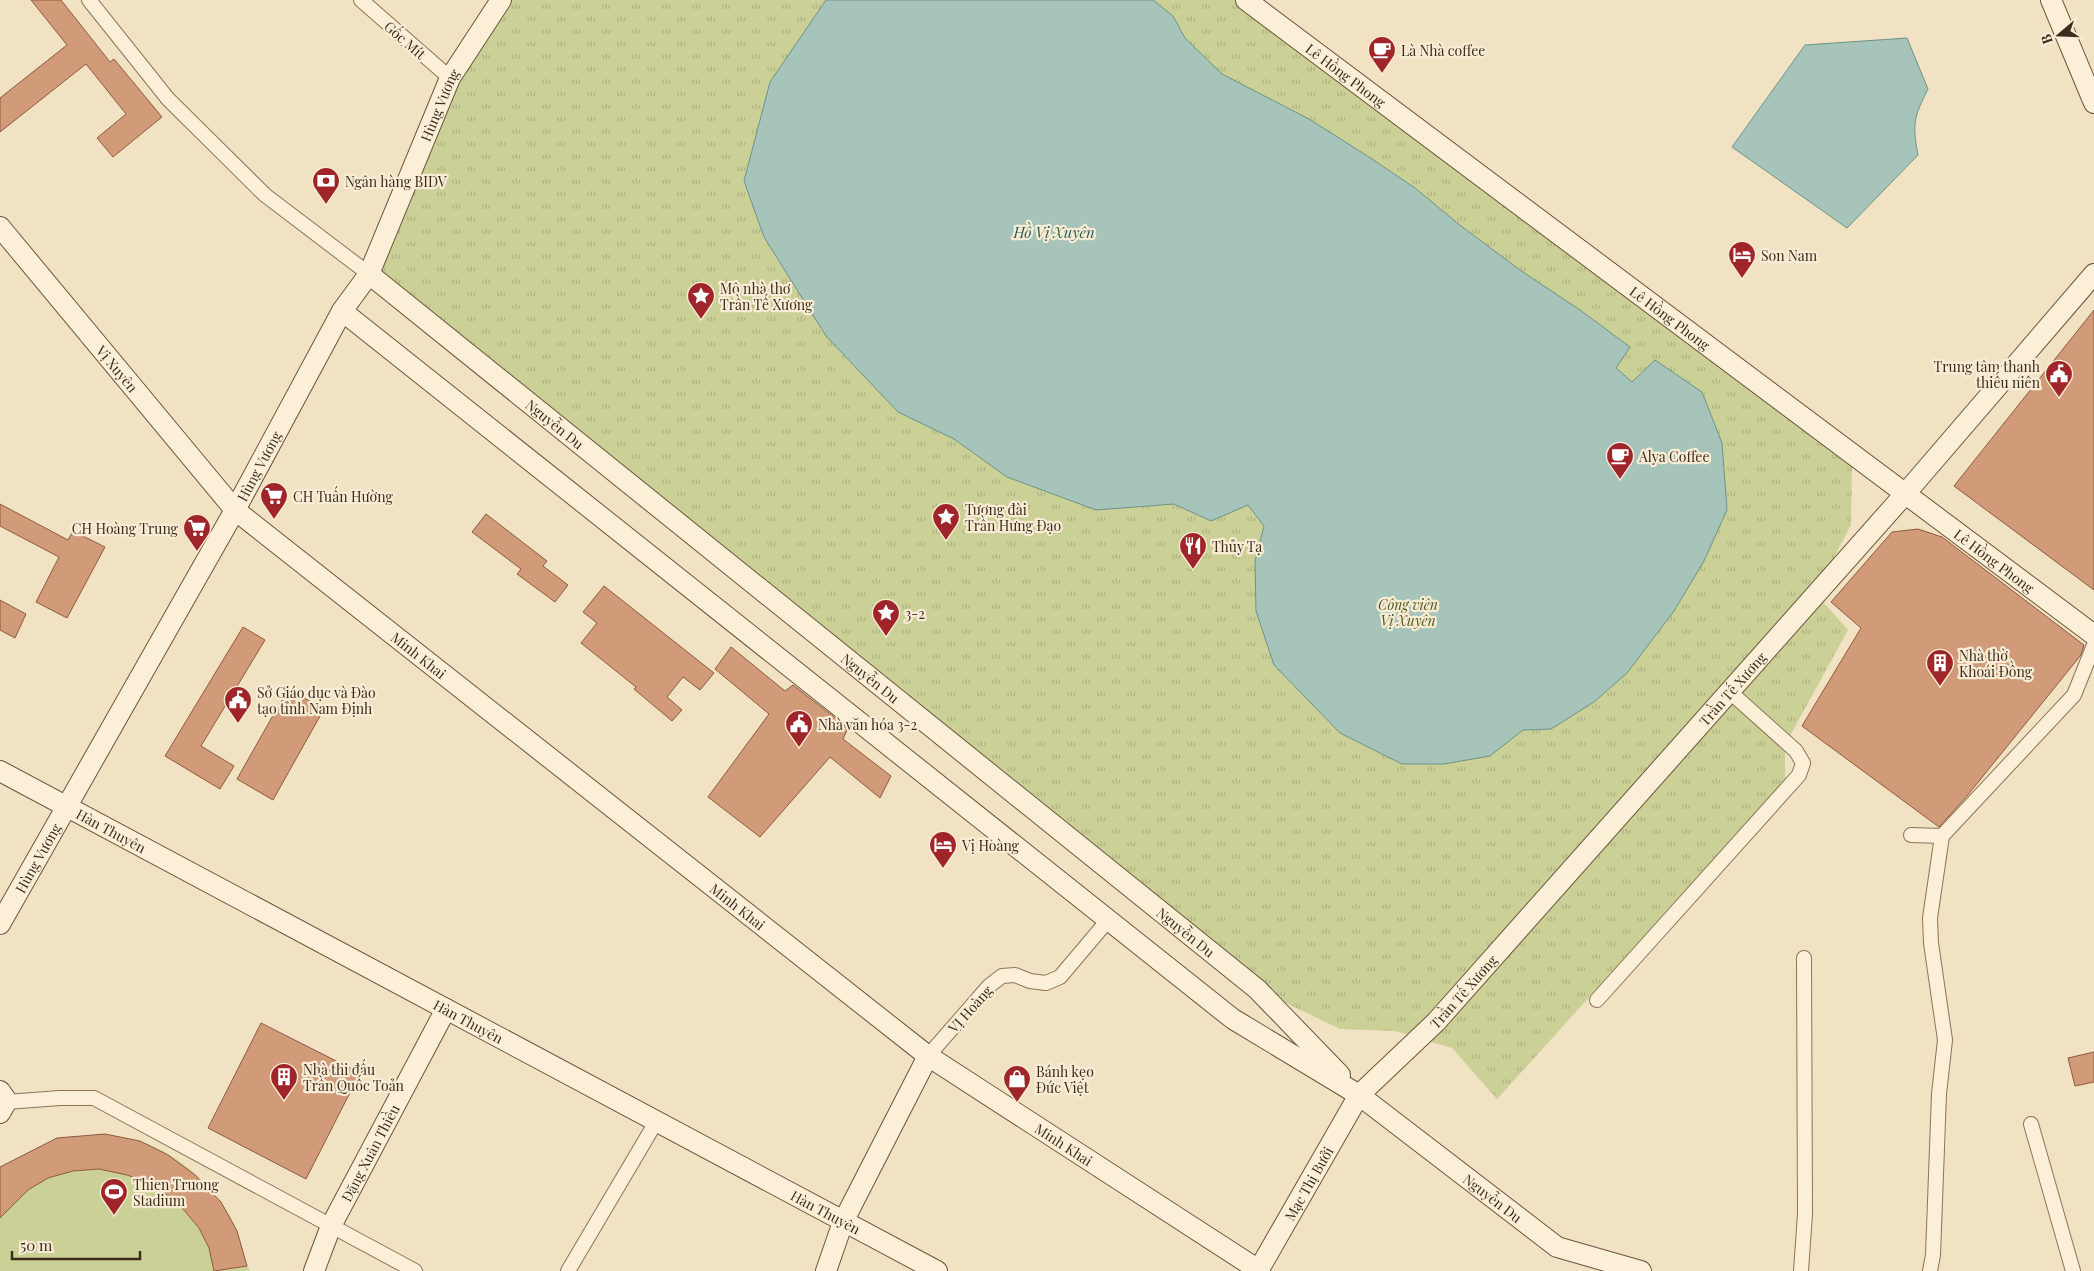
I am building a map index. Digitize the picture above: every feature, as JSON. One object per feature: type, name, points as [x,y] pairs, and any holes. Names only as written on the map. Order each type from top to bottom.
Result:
[{"type":"street","points":[[89,0],[168,98],[265,195],[369,274]]},
{"type":"street","name":"Gốc Mít","points":[[361,0],[450,78]]},
{"type":"street","name":"Hùng Vương","points":[[0,924],[235,510],[342,311],[369,274],[450,78],[501,0]]},
{"type":"street","name":"Lê Hồng Phong","points":[[1246,0],[2094,635]]},
{"type":"street","points":[[2051,0],[2094,103]]},
{"type":"street","name":"Vị Xuyên","points":[[0,227],[235,510]]},
{"type":"street","name":"Nguyễn Du","points":[[369,274],[1257,989],[1359,1094]]},
{"type":"street","name":"Trần Tế Xương","points":[[1359,1094],[1436,1022],[1905,494],[2094,274]]},
{"type":"street","name":"Nguyễn Du","points":[[342,311],[1234,1019],[1359,1094],[1557,1247],[1641,1271]]},
{"type":"street","name":"Minh Khai","points":[[235,510],[928,1056],[1259,1271]]},
{"type":"street","points":[[1930,1271],[1933,1256],[1939,1094],[1945,1040],[1931,943],[1930,918],[1942,836],[2074,695],[2094,645]]},
{"type":"street","points":[[1597,1000],[1799,775],[1803,763],[1796,751],[1729,691]]},
{"type":"street","name":"Hàn Thuyên","points":[[0,771],[937,1271]]},
{"type":"street","points":[[1911,835],[1942,836]]},
{"type":"street","name":"VỊ Hoàng","points":[[928,1056],[989,986],[1002,976],[1015,975],[1030,981],[1046,983],[1060,977],[1109,919]]},
{"type":"street","points":[[1801,1271],[1806,1214],[1804,958]]},
{"type":"street","name":"Đặng Xuân Thiều","points":[[314,1271],[331,1226],[446,1009]]},
{"type":"street","points":[[826,1271],[843,1222],[928,1056]]},
{"type":"street","name":"Mạc Thị Bưởi","points":[[1259,1271],[1359,1094]]},
{"type":"street","points":[[2,1102],[94,1098],[415,1271]]},
{"type":"street","points":[[568,1271],[656,1122]]},
{"type":"street","points":[[2031,1124],[2073,1271]]},
{"type":"green space","name":"Công viên Vị Xuyên","points":[[501,0],[1241,0],[1852,460],[1851,525],[1815,593],[1848,630],[1785,745],[1785,781],[1497,1099],[1452,1048],[1395,1031],[1340,1029],[1257,989],[369,274],[450,78]]},
{"type":"green space","name":"Thien Truong Stadium","points":[[105,1134],[135,1140],[154,1147],[184,1164],[210,1188],[230,1216],[237,1230],[250,1271],[0,1271],[0,1167],[57,1138]]},
{"type":"water","name":"Hồ Vị Xuyên","points":[[826,0],[1153,0],[1173,16],[1185,38],[1222,74],[1309,119],[1369,157],[1415,188],[1461,226],[1520,270],[1580,310],[1630,347],[1616,368],[1632,382],[1655,360],[1702,392],[1722,443],[1727,510],[1704,561],[1674,611],[1627,673],[1594,702],[1551,729],[1523,730],[1490,756],[1444,764],[1402,764],[1340,733],[1274,665],[1256,611],[1255,561],[1264,526],[1248,505],[1211,521],[1174,504],[1096,510],[1007,477],[954,439],[898,412],[826,336],[764,237],[744,181],[770,82]]},
{"type":"water","points":[[1907,38],[1928,89],[1915,120],[1918,155],[1847,228],[1732,147],[1805,45]]},
{"type":"building","points":[[31,0],[61,0],[110,62],[114,59],[162,117],[113,157],[97,138],[126,114],[86,64],[0,132],[0,98],[67,45]]},
{"type":"building","name":"Trung tâm thanh thiếu niên","points":[[2094,310],[2094,590],[1954,486]]},
{"type":"building","points":[[0,504],[68,540],[73,531],[105,547],[67,618],[36,602],[59,557],[0,526]]},
{"type":"building","points":[[486,514],[547,561],[543,566],[568,585],[555,602],[517,574],[521,569],[472,532]]},
{"type":"building","name":"Nhà thờ Khoái Đồng","points":[[1918,529],[1942,537],[2084,645],[2081,655],[1967,796],[1939,827],[1802,726],[1861,628],[1831,602],[1892,532]]},
{"type":"building","points":[[604,586],[714,673],[700,690],[683,677],[667,697],[682,710],[672,721],[634,689],[636,687],[581,643],[597,623],[583,612]]},
{"type":"building","points":[[0,600],[26,614],[15,638],[0,630]]},
{"type":"building","points":[[243,627],[265,640],[201,746],[234,766],[220,789],[165,756]]},
{"type":"building","name":"Nhà văn hóa 3-2","points":[[731,647],[785,691],[793,685],[848,728],[843,739],[891,776],[880,798],[830,757],[760,837],[708,797],[769,714],[715,669]]},
{"type":"building","points":[[288,689],[324,709],[273,800],[237,779]]},
{"type":"building","name":"Nhà thi đấu Trần Quốc Toản","points":[[261,1023],[360,1073],[306,1179],[208,1128]]},
{"type":"building","points":[[2094,1052],[2094,1082],[2075,1086],[2068,1058]]},
{"type":"building","points":[[105,1134],[140,1141],[168,1155],[195,1175],[221,1202],[237,1231],[247,1266],[214,1271],[209,1248],[199,1228],[178,1203],[152,1184],[127,1175],[99,1169],[73,1171],[48,1178],[28,1190],[0,1218],[0,1167],[57,1138]]},
{"type":"place","name":"Là Nhà coffee","points":[[1382,74]]},
{"type":"place","name":"Ngân hàng BIDV","points":[[326,205]]},
{"type":"place","name":"Son Nam","points":[[1742,279]]},
{"type":"place","name":"Mộ nhà thơ Trần Tế Xương","points":[[701,320]]},
{"type":"place","name":"Trung tâm thanh thiếu niên","points":[[2059,398]]},
{"type":"place","name":"Alya Coffee","points":[[1620,480]]},
{"type":"place","name":"CH Tuấn Hường","points":[[274,520]]},
{"type":"place","name":"Tượng đài Trần Hưng Đạo","points":[[946,541]]},
{"type":"place","name":"CH Hoàng Trung","points":[[197,552]]},
{"type":"place","name":"Thủy Tạ","points":[[1193,570]]},
{"type":"place","name":"3-2","points":[[886,637]]},
{"type":"place","name":"Nhà thờ Khoái Đồng","points":[[1940,687]]},
{"type":"place","name":"Sở Giáo dục và Đào tạo tỉnh Nam Định","points":[[238,724]]},
{"type":"place","name":"Nhà văn hóa 3-2","points":[[799,748]]},
{"type":"place","name":"Vị Hoàng","points":[[943,869]]},
{"type":"place","name":"Nhà thi đấu Trần Quốc Toản","points":[[284,1101]]},
{"type":"place","name":"Bánh kẹo Đức Việt","points":[[1017,1103]]},
{"type":"place","name":"Thien Truong Stadium","points":[[114,1216]]}]
